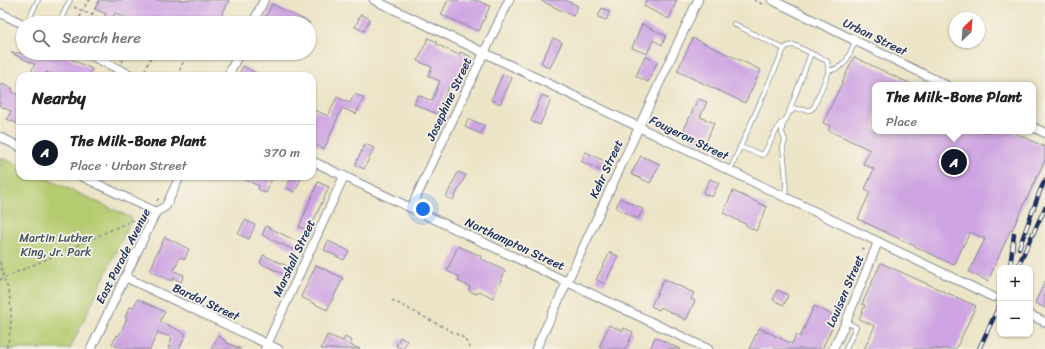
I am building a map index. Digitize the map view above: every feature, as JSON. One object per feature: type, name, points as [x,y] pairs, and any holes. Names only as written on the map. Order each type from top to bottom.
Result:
[{"type":"street","points":[[256,16],[264,0]]},
{"type":"street","name":"Fougeron Street","points":[[374,0],[993,297]]},
{"type":"street","name":"Josephine Street","points":[[411,208],[509,0]]},
{"type":"street","name":"Kehr Street","points":[[536,349],[698,0]]},
{"type":"street","name":"Urban Street","points":[[772,0],[940,82]]},
{"type":"street","points":[[0,13],[16,21]]},
{"type":"street","points":[[100,60],[125,72]]},
{"type":"street","points":[[230,72],[236,60]]},
{"type":"street","points":[[1036,128],[1045,133]]},
{"type":"street","points":[[0,137],[16,145]]},
{"type":"street","name":"Northampton Street","points":[[316,163],[567,282],[699,347],[708,349]]},
{"type":"street","name":"Marshall Street","points":[[266,347],[344,176]]},
{"type":"street","points":[[89,180],[156,212]]},
{"type":"street","name":"East Parade Avenue","points":[[91,349],[156,212],[166,206],[178,180]]},
{"type":"street","name":"Louisen Street","points":[[833,349],[846,322],[878,242]]},
{"type":"street","name":"Bardol Street","points":[[125,277],[266,347],[278,349]]},
{"type":"street","points":[[1033,316],[1045,322]]},
{"type":"lane","points":[[30,16],[38,0]]},
{"type":"lane","points":[[62,16],[70,0]]},
{"type":"lane","points":[[734,24],[784,49]]},
{"type":"lane","points":[[828,71],[843,66],[855,41]]},
{"type":"lane","points":[[729,170],[784,49],[788,46],[794,45],[827,61],[828,71],[814,106],[810,110],[797,108],[789,113]]},
{"type":"lane","points":[[786,198],[783,147],[784,140],[782,133],[811,53]]},
{"type":"lane","points":[[740,147],[763,155],[780,124],[786,120]]},
{"type":"lane","points":[[846,322],[856,327],[846,349]]},
{"type":"path","points":[[80,16],[88,0],[92,2]]},
{"type":"path","points":[[75,7],[92,15],[99,0]]},
{"type":"path","points":[[144,72],[150,60]]},
{"type":"path","points":[[179,72],[184,60]]},
{"type":"path","points":[[0,280],[140,217]]},
{"type":"path","points":[[0,262],[7,284],[10,305],[11,331],[6,349]]},
{"type":"path","points":[[392,300],[464,338],[471,349]]},
{"type":"green space","name":"Martin Luther King, Jr. Park","points":[[0,157],[16,164],[16,180],[50,180],[132,218],[70,349],[0,349]]},
{"type":"building","points":[[99,0],[229,0],[221,16],[121,16],[115,13],[114,16],[105,16],[106,14],[95,9]]},
{"type":"building","points":[[448,0],[476,0],[490,6],[479,31],[441,15]]},
{"type":"building","points":[[540,0],[565,0],[578,6],[573,16]]},
{"type":"building","points":[[646,0],[677,0],[669,19],[644,6]]},
{"type":"building","points":[[272,4],[296,16],[266,16]]},
{"type":"building","points":[[602,8],[610,12],[606,20],[598,17]]},
{"type":"building","points":[[361,14],[370,19],[364,31],[355,27]]},
{"type":"building","points":[[642,24],[666,36],[662,45],[653,40],[647,54],[632,48]]},
{"type":"building","points":[[428,38],[437,42],[436,44],[459,55],[460,52],[470,56],[455,89],[449,86],[437,114],[414,104],[418,95],[432,101],[440,81],[428,76],[432,67],[418,61]]},
{"type":"building","points":[[553,38],[562,42],[550,68],[541,63]]},
{"type":"building","points":[[693,38],[761,70],[745,103],[677,71]]},
{"type":"building","points":[[645,56],[657,62],[648,82],[636,76]]},
{"type":"building","points":[[854,57],[907,82],[872,82],[872,134],[1017,134],[1045,147],[1045,160],[1012,230],[1011,229],[988,281],[969,272],[985,239],[970,232],[954,265],[858,219],[870,192],[865,189],[874,169],[863,164],[870,150],[828,130],[830,126],[823,123]]},
{"type":"building","points":[[26,60],[73,60],[92,69],[91,72],[31,72],[35,64]]},
{"type":"building","points":[[243,66],[254,72],[240,72]]},
{"type":"building","points":[[503,74],[512,78],[500,104],[491,100]]},
{"type":"building","points":[[0,83],[13,89],[12,92],[16,94],[16,123],[7,119],[11,111],[0,106]]},
{"type":"building","points":[[355,94],[364,98],[356,114],[342,108],[324,149],[316,145],[316,110],[328,116],[337,97],[350,103]]},
{"type":"building","points":[[542,95],[551,99],[540,125],[531,121]]},
{"type":"building","points":[[698,99],[707,102],[700,117],[714,123],[705,145],[682,134]]},
{"type":"building","points":[[468,119],[484,125],[481,134],[465,127]]},
{"type":"building","points":[[365,144],[374,148],[364,169],[355,165]]},
{"type":"building","points":[[586,152],[606,162],[601,171],[581,161]]},
{"type":"building","points":[[641,156],[660,164],[650,183],[631,174]]},
{"type":"building","points":[[458,172],[466,175],[453,200],[446,197]]},
{"type":"building","points":[[710,179],[719,183],[712,197],[703,193]]},
{"type":"building","points":[[246,180],[271,180],[266,193],[258,189],[259,186]]},
{"type":"building","points":[[290,180],[300,180],[295,192],[286,188]]},
{"type":"building","points":[[318,182],[329,187],[309,231],[299,227]]},
{"type":"building","points":[[733,191],[767,207],[756,231],[723,213]]},
{"type":"building","points":[[620,198],[643,209],[638,219],[616,208]]},
{"type":"building","points":[[245,220],[255,225],[249,239],[238,234]]},
{"type":"building","points":[[266,226],[300,243],[296,251],[262,235]]},
{"type":"building","points":[[165,237],[189,249],[185,259],[180,257],[174,271],[184,275],[181,282],[173,278],[172,281],[150,271]]},
{"type":"building","points":[[328,241],[349,251],[344,260],[324,250]]},
{"type":"building","points":[[458,246],[481,256],[480,258],[505,271],[493,298],[479,291],[477,294],[469,291],[470,287],[458,281],[460,277],[447,271]]},
{"type":"building","points":[[610,252],[618,256],[605,284],[596,280]]},
{"type":"building","points":[[263,255],[289,267],[285,275],[260,263]]},
{"type":"building","points":[[881,263],[976,306],[956,349],[864,349],[875,326],[859,319],[865,305],[862,304]]},
{"type":"building","points":[[316,265],[343,278],[327,310],[301,297]]},
{"type":"building","points":[[664,279],[694,293],[691,299],[695,301],[686,320],[661,307],[659,310],[651,306]]},
{"type":"building","points":[[1045,281],[1045,308],[1035,303]]},
{"type":"building","points":[[777,290],[788,295],[784,305],[773,300]]},
{"type":"building","points":[[138,299],[165,312],[160,321],[186,334],[179,349],[168,349],[172,338],[158,332],[150,349],[123,349],[112,344],[117,335],[119,336],[130,307],[133,308]]},
{"type":"building","points":[[814,306],[837,317],[822,349],[749,349],[759,328],[792,344],[796,335],[800,337]]},
{"type":"building","points":[[609,325],[623,331],[624,328],[633,332],[626,349],[603,349],[599,347]]},
{"type":"building","points":[[327,335],[343,341],[345,337],[352,341],[350,345],[360,349],[321,349]]},
{"type":"building","points":[[218,336],[226,341],[225,342],[241,349],[211,349]]},
{"type":"building","points":[[400,337],[407,341],[403,349],[396,346]]},
{"type":"building","points":[[655,337],[680,349],[650,349]]},
{"type":"tunnel","points":[[993,297],[997,299]]},
{"type":"railway","points":[[1019,248],[1045,180]]},
{"type":"railway","points":[[1018,265],[1045,208]]},
{"type":"railway","points":[[1010,265],[1014,234]]},
{"type":"railway","points":[[979,349],[997,310]]},
{"type":"place","name":"The Milk-Bone Plant","points":[[954,162]]}]
